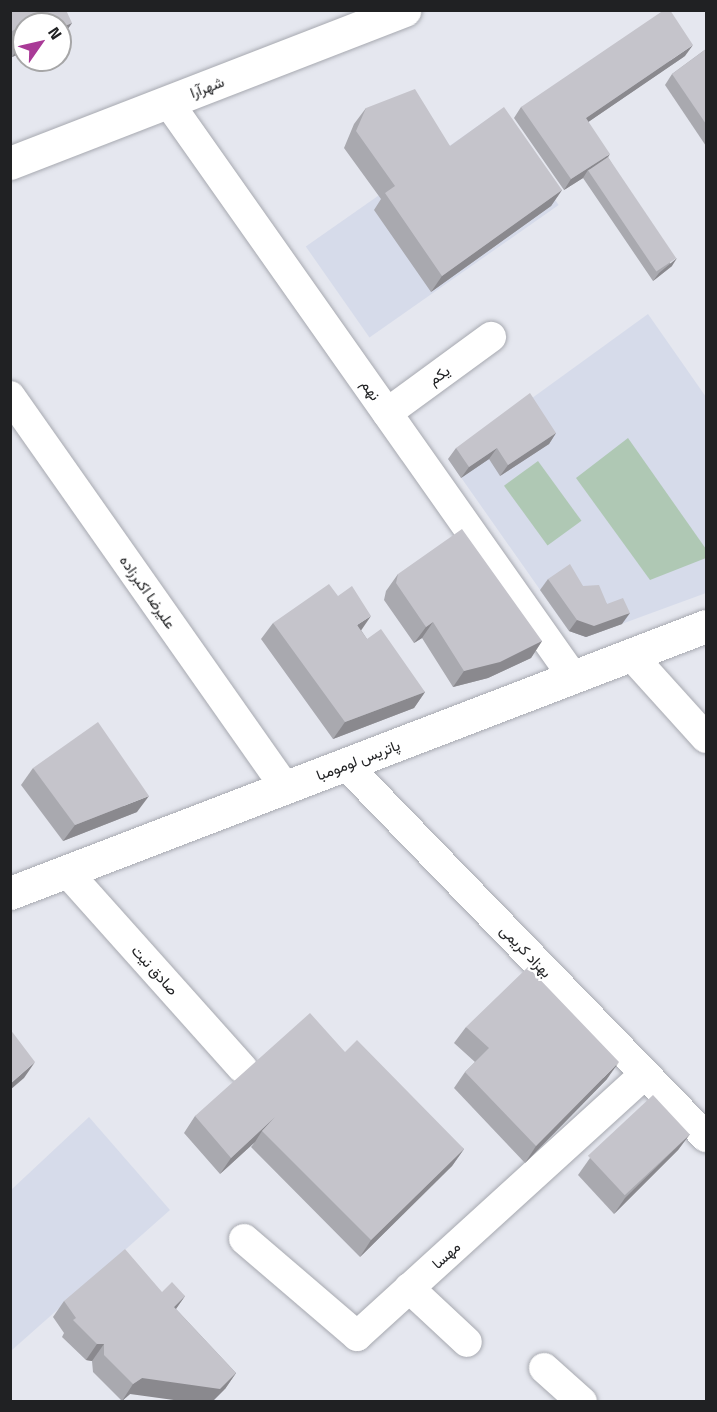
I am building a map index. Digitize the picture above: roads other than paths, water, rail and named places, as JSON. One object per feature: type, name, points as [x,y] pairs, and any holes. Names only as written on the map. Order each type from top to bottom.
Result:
[{"type":"main road","name":"شهرآرا","points":[[10,163],[404,10]]},
{"type":"main road","name":"پاتریس لومومبا","points":[[15,885],[67,872],[706,626]]},
{"type":"street","name":"نهم","points":[[168,102],[573,677]]},
{"type":"street","name":"یکم","points":[[387,413],[491,337]]},
{"type":"street","name":"علیرضا اکبرزاده","points":[[10,396],[286,788]]},
{"type":"street","points":[[631,655],[706,738]]},
{"type":"street","name":"بهزاد کریمی","points":[[346,765],[706,1137]]},
{"type":"street","name":"صادق نیت","points":[[67,872],[242,1068]]},
{"type":"street","name":"مهسا","points":[[244,1239],[357,1336],[645,1074]]},
{"type":"street","points":[[409,1288],[467,1342]]},
{"type":"street","points":[[544,1368],[582,1401]]}]
